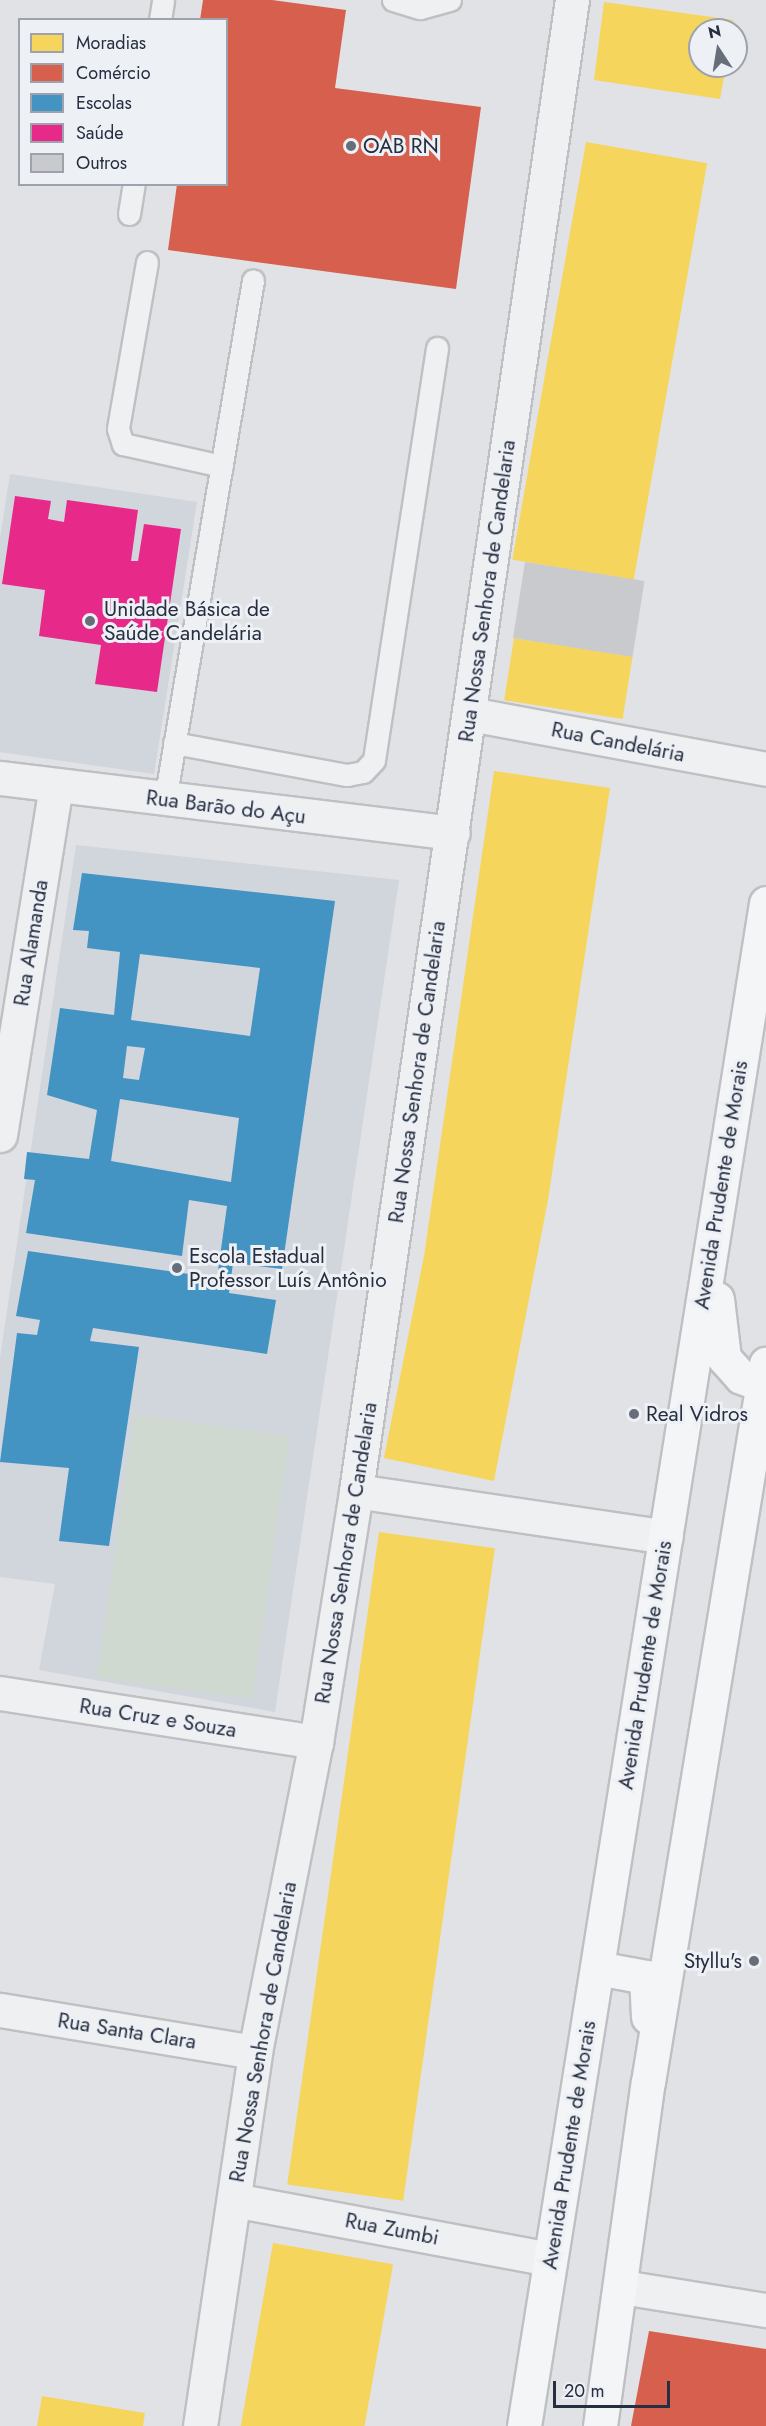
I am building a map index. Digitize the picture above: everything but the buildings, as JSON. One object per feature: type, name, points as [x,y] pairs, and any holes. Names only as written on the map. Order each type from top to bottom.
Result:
[{"type":"main road","name":"Avenida Prudente de Morais","points":[[524,2426],[766,903]]},
{"type":"main road","points":[[600,2426],[622,2287],[648,2082],[764,1375],[729,1366],[715,1322],[726,1156]]},
{"type":"main road","points":[[597,1968],[647,1980],[648,2082]]},
{"type":"street","name":"Rua Nossa Senhora de Candelaria","points":[[200,2426],[255,2052],[316,1743],[356,1491],[572,0]]},
{"type":"street","name":"Rua Candelária","points":[[470,714],[766,769]]},
{"type":"street","name":"Rua Barão do Açu","points":[[0,778],[165,800],[453,833]]},
{"type":"street","name":"Rua Alamanda","points":[[0,1135],[56,786]]},
{"type":"street","points":[[356,1491],[666,1537]]},
{"type":"street","name":"Rua Cruz e Souza","points":[[0,1693],[316,1743]]},
{"type":"street","name":"Rua Santa Clara","points":[[0,2010],[255,2052]]},
{"type":"street","name":"Rua Zumbi","points":[[234,2200],[550,2259]]},
{"type":"street","points":[[622,2287],[766,2310]]},
{"type":"lane","points":[[160,18],[163,0]]},
{"type":"lane","points":[[393,0],[420,8],[450,0]]},
{"type":"lane","points":[[129,214],[134,186]]},
{"type":"lane","points":[[147,262],[118,429],[123,444],[222,466]]},
{"type":"lane","points":[[165,800],[253,280]]},
{"type":"lane","points":[[174,744],[347,775],[363,772],[374,760],[437,348]]},
{"type":"shaded area","name":"Unidade Básica de Saúde Candelária","points":[[10,474],[197,502],[154,774],[0,752],[0,538]]},
{"type":"shaded area","name":"Escola Estadual Professor Luís Antônio","points":[[76,845],[399,880],[275,1712],[39,1670],[55,1584],[0,1577],[0,1358]]},
{"type":"shaded area","points":[[134,1414],[289,1436],[252,1699],[97,1677]]},
{"type":"place","name":"OAB RN","points":[[351,146]]},
{"type":"place","name":"Unidade Básica de Saúde Candelária","points":[[90,621]]},
{"type":"place","name":"Escola Estadual Professor Luís Antônio","points":[[177,1268]]},
{"type":"place","name":"Real Vidros","points":[[634,1414]]},
{"type":"place","name":"Styllu's","points":[[754,1961]]}]
